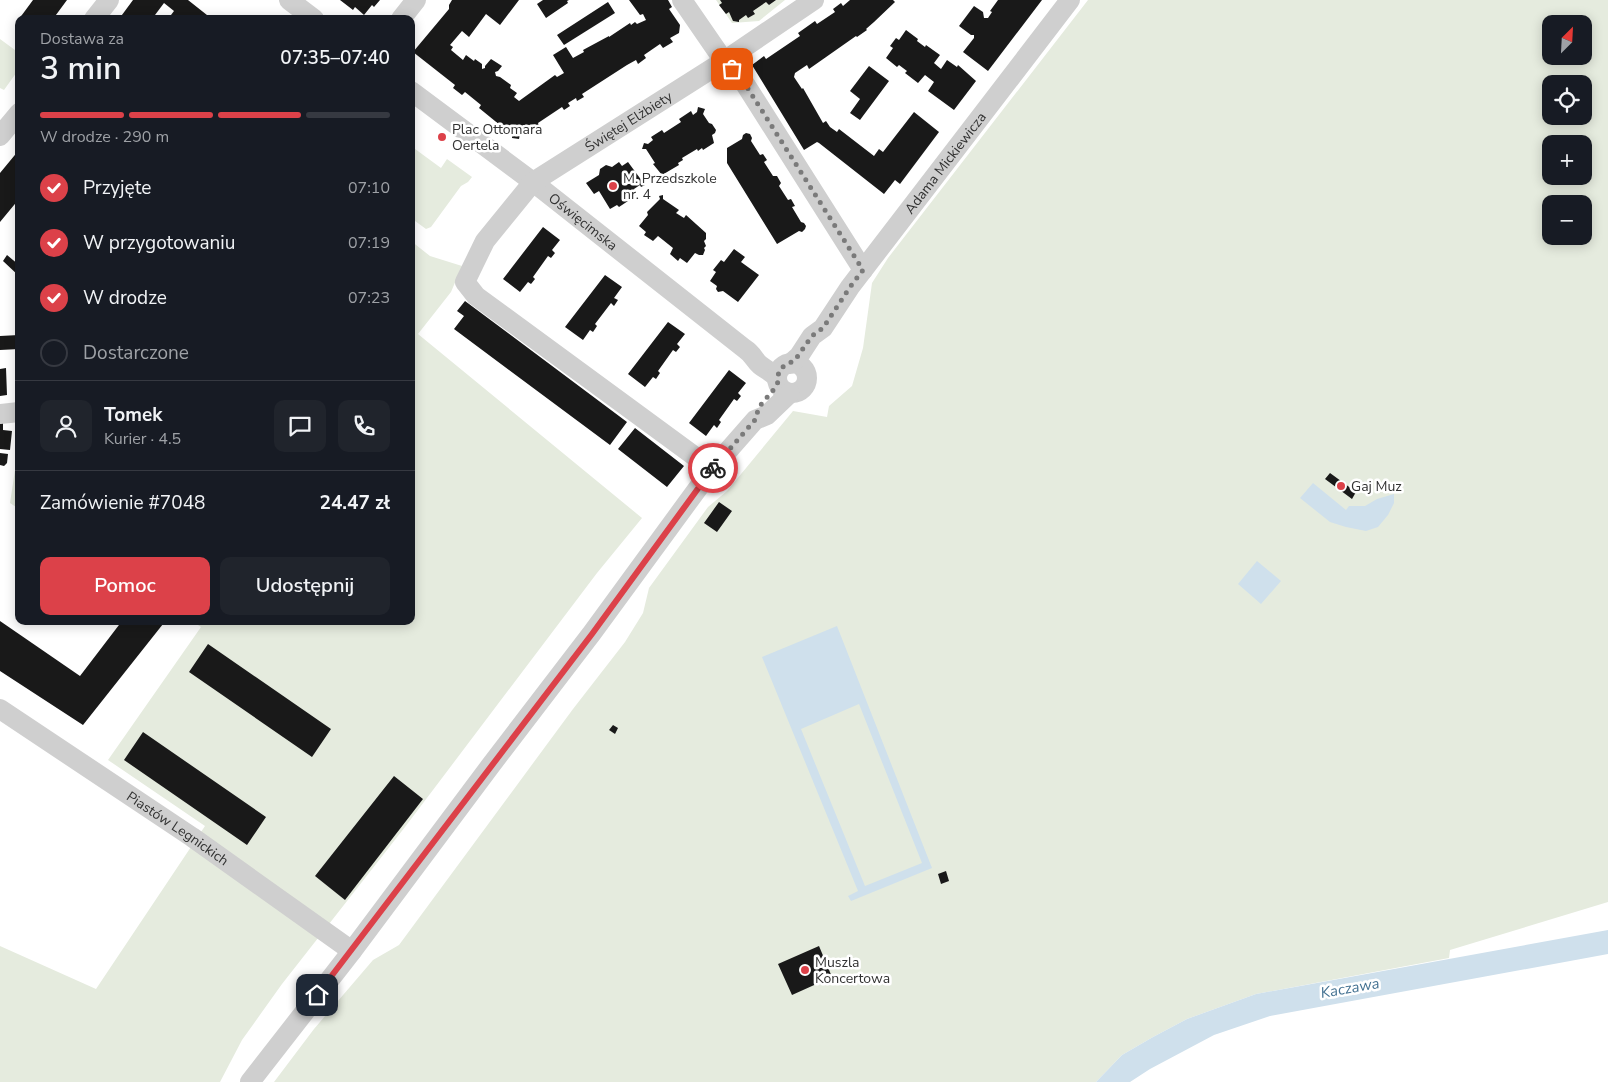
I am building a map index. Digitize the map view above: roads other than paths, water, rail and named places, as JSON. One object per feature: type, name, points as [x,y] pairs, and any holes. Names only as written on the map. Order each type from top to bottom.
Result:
[{"type":"street","points":[[97,15],[108,0]]},
{"type":"street","points":[[289,0],[309,15]]},
{"type":"street","points":[[404,15],[416,0]]},
{"type":"street","points":[[682,0],[724,61],[740,76],[863,270]]},
{"type":"street","name":"Świętej Elżbiety","points":[[712,469],[476,296],[465,282],[485,241],[532,182],[724,61],[814,0]]},
{"type":"street","name":"Adama Mickiewicza","points":[[250,1082],[352,951],[592,634],[712,469],[755,420],[767,415],[788,376],[810,363],[820,345],[823,328],[850,287],[1070,0]]},
{"type":"street","name":"Oświęcimska","points":[[415,94],[532,182],[754,355],[759,365],[774,374],[788,376]]},
{"type":"street","points":[[0,136],[15,118]]},
{"type":"street","points":[[0,414],[15,412]]},
{"type":"street","name":"Piastów Legnickich","points":[[0,709],[192,837],[352,951]]},
{"type":"water","points":[[1313,483],[1346,510],[1349,506],[1365,506],[1377,499],[1394,494],[1394,503],[1388,515],[1378,527],[1366,531],[1346,527],[1330,522],[1300,498]]},
{"type":"water","points":[[1257,561],[1281,581],[1261,604],[1238,584]]},
{"type":"water","points":[[837,626],[932,868],[851,901],[848,896],[858,891],[762,657]],"holes":[[[859,704],[922,863],[865,886],[801,729]]]},
{"type":"water","name":"Kaczawa","points":[[1608,930],[1608,954],[1270,1016],[1214,1035],[1150,1069],[1130,1082],[1096,1082],[1122,1055],[1153,1037],[1187,1019],[1256,994]]},
{"type":"place","name":"Plac Ottomara Oertela","points":[[442,137]]},
{"type":"place","name":"M. Przedszkole nr. 4","points":[[613,186]]},
{"type":"place","name":"Gaj Muz","points":[[1341,486]]},
{"type":"place","name":"Muszla Koncertowa","points":[[805,970]]}]
